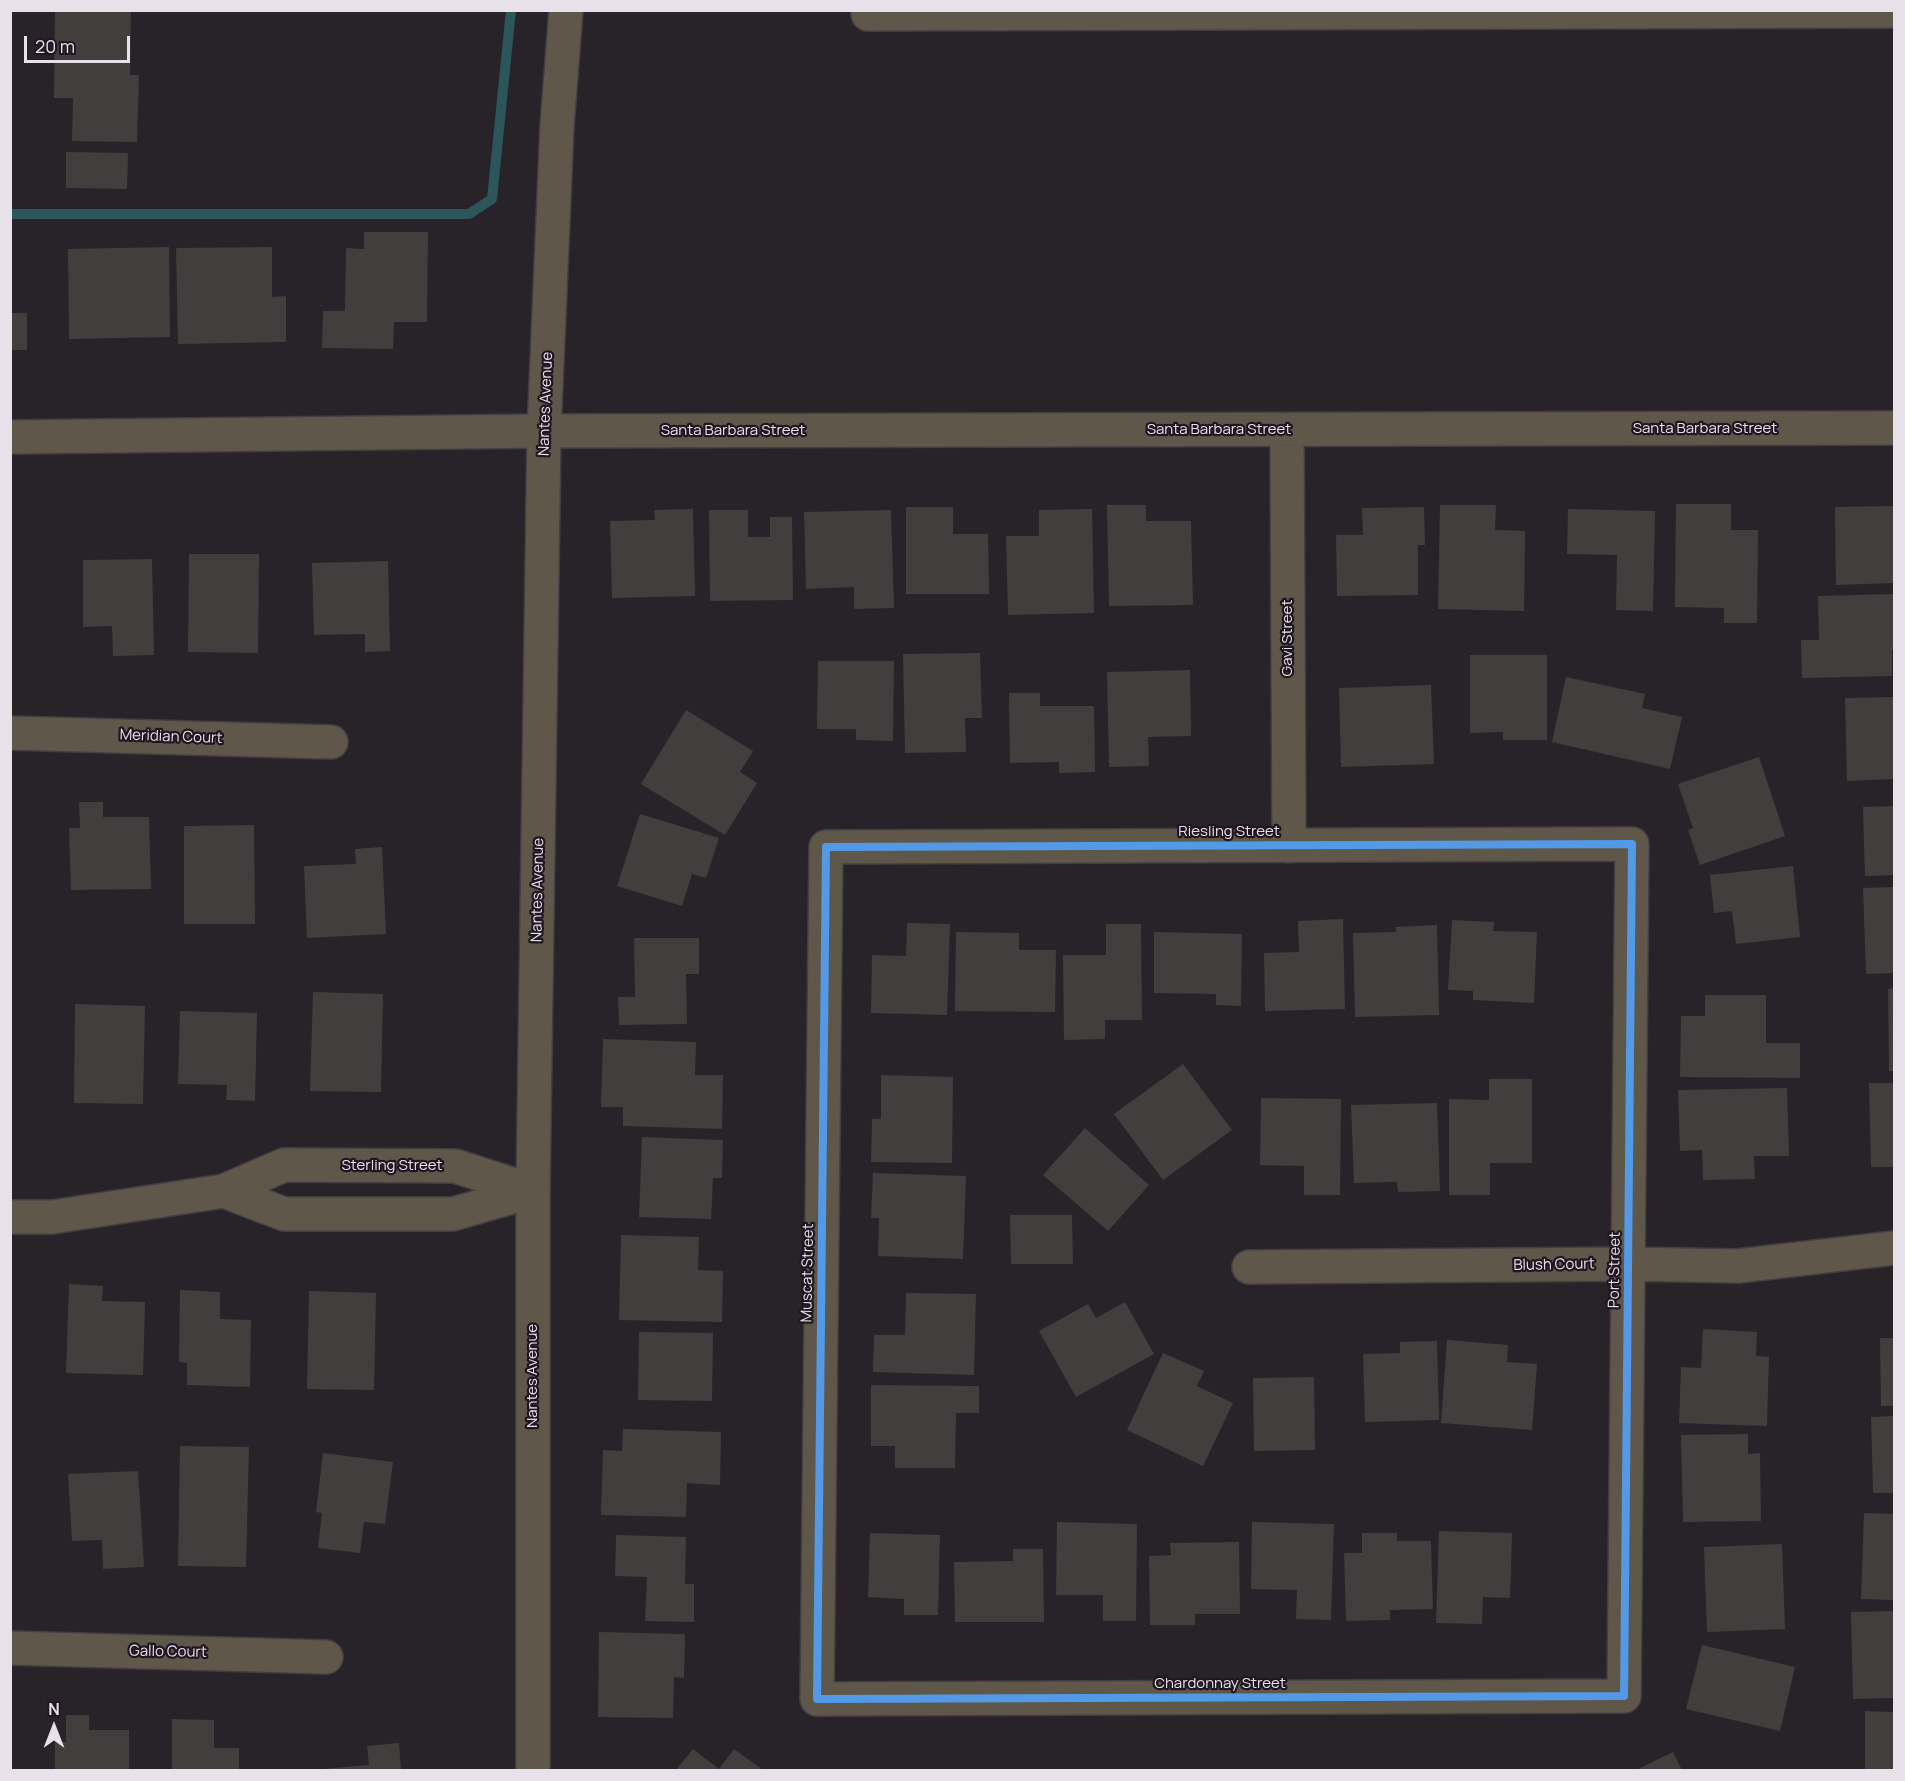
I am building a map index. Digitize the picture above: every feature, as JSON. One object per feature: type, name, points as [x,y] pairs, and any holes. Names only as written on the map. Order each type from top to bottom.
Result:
[{"type":"street","name":"Nantes Avenue","points":[[533,1770],[533,1191],[544,431],[557,137],[566,10]]},
{"type":"street","points":[[868,14],[1894,11]]},
{"type":"street","name":"Santa Barbara Street","points":[[10,437],[544,431],[1894,428]]},
{"type":"street","name":"Gavi Street","points":[[1287,430],[1289,846]]},
{"type":"street","name":"Meridian Court","points":[[10,733],[332,742]]},
{"type":"street","name":"Riesling Street","points":[[826,847],[1632,844]]},
{"type":"street","name":"Port Street","points":[[1624,1696],[1632,844]]},
{"type":"street","name":"Muscat Street","points":[[817,1699],[826,847]]},
{"type":"street","name":"Sterling Street","points":[[10,1217],[52,1216],[225,1191],[284,1165],[455,1166],[533,1191]]},
{"type":"street","name":"Sterling Street","points":[[225,1191],[284,1214],[453,1214],[533,1191]]},
{"type":"street","name":"Blush Court","points":[[1249,1267],[1628,1264],[1738,1266],[1894,1248]]},
{"type":"street","name":"Gallo Court","points":[[10,1648],[326,1657]]},
{"type":"street","name":"Chardonnay Street","points":[[817,1699],[1624,1696]]},
{"type":"building","points":[[55,10],[131,10],[130,75],[139,75],[137,142],[72,141],[73,98],[54,98]]},
{"type":"building","points":[[66,152],[128,153],[127,189],[66,188]]},
{"type":"building","points":[[364,232],[428,232],[427,322],[394,322],[393,349],[322,348],[323,311],[345,311],[346,248],[364,249]]},
{"type":"building","points":[[169,247],[170,337],[69,339],[68,249]]},
{"type":"building","points":[[272,247],[272,297],[286,296],[286,342],[178,344],[176,248]]},
{"type":"building","points":[[10,313],[27,313],[27,350],[10,350]]},
{"type":"building","points":[[1676,504],[1731,504],[1731,530],[1758,530],[1757,623],[1724,623],[1724,608],[1675,607]]},
{"type":"building","points":[[1107,505],[1146,505],[1146,521],[1191,521],[1193,605],[1109,606]]},
{"type":"building","points":[[1440,505],[1496,505],[1495,530],[1525,531],[1524,611],[1438,609]]},
{"type":"building","points":[[1894,506],[1894,583],[1836,585],[1835,507]]},
{"type":"building","points":[[906,507],[953,507],[953,534],[988,534],[989,594],[906,594]]},
{"type":"building","points":[[1424,507],[1425,545],[1418,545],[1418,595],[1337,596],[1336,535],[1363,535],[1362,508]]},
{"type":"building","points":[[693,509],[695,596],[612,598],[610,521],[655,520],[654,510]]},
{"type":"building","points":[[1092,509],[1094,613],[1008,615],[1006,536],[1039,536],[1039,510]]},
{"type":"building","points":[[1568,509],[1655,511],[1653,611],[1616,610],[1617,555],[1567,554]]},
{"type":"building","points":[[709,510],[748,510],[748,537],[770,537],[770,517],[792,517],[793,600],[710,601]]},
{"type":"building","points":[[891,510],[894,608],[854,609],[854,587],[806,589],[804,512]]},
{"type":"building","points":[[189,554],[259,554],[258,653],[188,652]]},
{"type":"building","points":[[152,559],[154,655],[113,656],[112,626],[83,627],[83,560]]},
{"type":"building","points":[[388,561],[390,651],[365,652],[365,634],[314,635],[312,563]]},
{"type":"building","points":[[1894,594],[1892,676],[1802,678],[1801,640],[1819,640],[1818,596]]},
{"type":"building","points":[[980,653],[982,718],[965,718],[966,752],[905,753],[903,654]]},
{"type":"building","points":[[1470,655],[1547,655],[1547,740],[1503,740],[1503,732],[1470,733]]},
{"type":"building","points":[[818,661],[894,661],[893,741],[856,740],[856,729],[817,729]]},
{"type":"building","points":[[1190,670],[1191,736],[1148,737],[1149,766],[1109,767],[1107,672]]},
{"type":"building","points":[[1566,677],[1645,694],[1642,708],[1682,717],[1670,769],[1552,742]]},
{"type":"building","points":[[1431,685],[1434,764],[1341,767],[1339,688]]},
{"type":"building","points":[[1009,693],[1040,693],[1040,706],[1094,706],[1095,772],[1059,773],[1059,762],[1010,763]]},
{"type":"building","points":[[1894,697],[1894,779],[1847,781],[1845,698]]},
{"type":"building","points":[[686,710],[753,751],[740,772],[757,783],[725,835],[641,784]]},
{"type":"building","points":[[1759,757],[1785,836],[1700,865],[1688,830],[1693,828],[1678,784]]},
{"type":"building","points":[[79,802],[103,802],[103,817],[149,817],[151,889],[71,890],[69,828],[80,828]]},
{"type":"building","points":[[1894,806],[1894,875],[1865,876],[1863,807]]},
{"type":"building","points":[[640,814],[719,838],[706,878],[692,874],[682,906],[617,886]]},
{"type":"building","points":[[254,825],[255,924],[184,924],[184,826]]},
{"type":"building","points":[[382,847],[386,934],[307,938],[304,866],[356,864],[355,849]]},
{"type":"building","points":[[1793,866],[1800,937],[1736,944],[1732,911],[1714,913],[1710,875]]},
{"type":"building","points":[[1894,887],[1894,973],[1866,974],[1863,888]]},
{"type":"building","points":[[1343,919],[1345,1009],[1265,1011],[1264,953],[1299,952],[1298,921]]},
{"type":"building","points":[[1452,920],[1494,922],[1493,931],[1537,932],[1534,1003],[1473,1000],[1473,991],[1448,990]]},
{"type":"building","points":[[907,923],[950,924],[947,1015],[871,1013],[872,955],[906,956]]},
{"type":"building","points":[[1106,924],[1141,924],[1142,1020],[1105,1020],[1105,1039],[1064,1040],[1063,955],[1106,955]]},
{"type":"building","points":[[1437,925],[1439,1015],[1355,1017],[1353,933],[1396,932],[1396,927]]},
{"type":"building","points":[[956,932],[1019,933],[1019,950],[1056,950],[1055,1012],[955,1011]]},
{"type":"building","points":[[1154,932],[1242,934],[1241,1006],[1216,1005],[1216,994],[1154,993]]},
{"type":"building","points":[[634,938],[699,938],[699,974],[686,974],[687,1024],[619,1025],[618,997],[635,997]]},
{"type":"building","points":[[1894,988],[1894,1071],[1889,1071],[1888,989]]},
{"type":"building","points":[[313,992],[383,994],[381,1092],[310,1091]]},
{"type":"building","points":[[1705,995],[1766,995],[1766,1043],[1800,1043],[1800,1078],[1680,1077],[1681,1016],[1705,1016]]},
{"type":"building","points":[[75,1004],[145,1006],[143,1104],[74,1103]]},
{"type":"building","points":[[180,1011],[257,1013],[255,1101],[226,1100],[227,1085],[178,1084]]},
{"type":"building","points":[[603,1039],[696,1042],[695,1075],[723,1075],[722,1129],[623,1126],[623,1107],[601,1107]]},
{"type":"building","points":[[1183,1064],[1232,1130],[1163,1180],[1114,1114]]},
{"type":"building","points":[[881,1075],[953,1077],[952,1163],[871,1162],[872,1119],[881,1119]]},
{"type":"building","points":[[1489,1079],[1532,1079],[1532,1163],[1490,1163],[1490,1195],[1449,1195],[1449,1099],[1489,1100]]},
{"type":"building","points":[[1869,1083],[1894,1083],[1894,1167],[1871,1167]]},
{"type":"building","points":[[1787,1088],[1789,1156],[1754,1156],[1755,1179],[1703,1180],[1702,1150],[1680,1151],[1678,1090]]},
{"type":"building","points":[[1261,1098],[1341,1099],[1340,1195],[1304,1195],[1304,1166],[1260,1165]]},
{"type":"building","points":[[1437,1103],[1440,1191],[1398,1192],[1397,1182],[1354,1183],[1351,1105]]},
{"type":"building","points":[[1085,1128],[1149,1185],[1108,1231],[1043,1175]]},
{"type":"building","points":[[642,1137],[723,1140],[722,1178],[713,1178],[711,1219],[639,1217]]},
{"type":"building","points":[[873,1173],[966,1176],[963,1259],[878,1256],[879,1218],[871,1218]]},
{"type":"building","points":[[1010,1215],[1072,1215],[1073,1264],[1011,1264]]},
{"type":"building","points":[[621,1235],[699,1237],[698,1270],[723,1271],[722,1322],[619,1320]]},
{"type":"building","points":[[69,1284],[103,1286],[102,1301],[145,1302],[143,1375],[66,1373]]},
{"type":"building","points":[[180,1290],[220,1292],[220,1319],[251,1320],[250,1387],[187,1385],[187,1363],[179,1362]]},
{"type":"building","points":[[309,1291],[376,1293],[374,1390],[307,1389]]},
{"type":"building","points":[[906,1293],[976,1294],[974,1375],[873,1372],[874,1335],[905,1335]]},
{"type":"building","points":[[1125,1302],[1154,1354],[1076,1397],[1039,1331],[1088,1304],[1096,1318]]},
{"type":"building","points":[[1703,1329],[1757,1332],[1756,1356],[1769,1357],[1767,1426],[1679,1423],[1681,1367],[1701,1368]]},
{"type":"building","points":[[639,1332],[713,1333],[712,1401],[638,1400]]},
{"type":"building","points":[[1880,1338],[1894,1338],[1894,1406],[1881,1406]]},
{"type":"building","points":[[1447,1340],[1508,1345],[1507,1362],[1537,1364],[1532,1430],[1441,1423]]},
{"type":"building","points":[[1437,1341],[1439,1420],[1365,1422],[1363,1354],[1400,1353],[1400,1342]]},
{"type":"building","points":[[1163,1353],[1204,1371],[1197,1386],[1233,1403],[1203,1466],[1127,1430]]},
{"type":"building","points":[[1314,1377],[1315,1450],[1254,1451],[1253,1378]]},
{"type":"building","points":[[871,1385],[979,1386],[979,1413],[956,1413],[955,1468],[895,1468],[895,1446],[871,1446]]},
{"type":"building","points":[[1894,1416],[1894,1493],[1873,1493],[1871,1417]]},
{"type":"building","points":[[623,1429],[721,1432],[720,1485],[687,1483],[686,1517],[601,1515],[603,1450],[622,1451]]},
{"type":"building","points":[[1748,1434],[1748,1454],[1760,1453],[1761,1521],[1683,1522],[1681,1435]]},
{"type":"building","points":[[180,1446],[249,1447],[246,1567],[178,1566]]},
{"type":"building","points":[[323,1453],[393,1462],[385,1524],[364,1522],[360,1553],[318,1548],[322,1513],[316,1512]]},
{"type":"building","points":[[138,1471],[144,1567],[103,1569],[102,1540],[72,1541],[68,1474]]},
{"type":"building","points":[[1864,1513],[1894,1514],[1894,1600],[1861,1599]]},
{"type":"building","points":[[1057,1522],[1137,1524],[1136,1621],[1103,1621],[1103,1595],[1056,1595]]},
{"type":"building","points":[[1252,1522],[1334,1524],[1331,1620],[1296,1619],[1297,1590],[1251,1589]]},
{"type":"building","points":[[1439,1531],[1512,1533],[1510,1598],[1483,1597],[1482,1624],[1436,1623]]},
{"type":"building","points":[[870,1533],[940,1535],[938,1615],[904,1615],[904,1599],[868,1597]]},
{"type":"building","points":[[1362,1533],[1397,1533],[1397,1541],[1431,1541],[1433,1609],[1390,1610],[1390,1620],[1346,1621],[1344,1553],[1362,1553]]},
{"type":"building","points":[[616,1535],[686,1537],[685,1584],[694,1584],[694,1622],[645,1621],[647,1577],[615,1576]]},
{"type":"building","points":[[1239,1542],[1240,1614],[1195,1614],[1195,1625],[1150,1625],[1149,1556],[1171,1555],[1170,1543]]},
{"type":"building","points":[[1782,1544],[1785,1629],[1707,1632],[1704,1547]]},
{"type":"building","points":[[1013,1549],[1043,1549],[1044,1622],[955,1622],[954,1562],[1013,1561]]},
{"type":"building","points":[[1894,1611],[1894,1698],[1853,1699],[1851,1612]]},
{"type":"building","points":[[599,1632],[685,1634],[684,1678],[674,1677],[673,1718],[598,1717]]},
{"type":"building","points":[[1702,1645],[1795,1667],[1780,1731],[1686,1709]]},
{"type":"building","points":[[1865,1711],[1894,1712],[1894,1770],[1865,1770]]},
{"type":"building","points":[[66,1715],[89,1715],[89,1730],[129,1730],[129,1770],[55,1770],[55,1742],[66,1742]]},
{"type":"building","points":[[172,1719],[214,1720],[214,1748],[239,1748],[239,1770],[172,1770]]},
{"type":"building","points":[[399,1743],[401,1770],[323,1770],[369,1765],[367,1746]]},
{"type":"building","points":[[693,1749],[719,1769],[734,1749],[763,1770],[676,1770]]},
{"type":"building","points":[[1673,1752],[1682,1770],[1636,1770]]},
{"type":"waterway","points":[[10,214],[469,214],[492,199],[511,10]]},
{"type":"cycle path","points":[[1632,844],[1624,1696],[817,1699],[826,847],[1632,844]]}]
